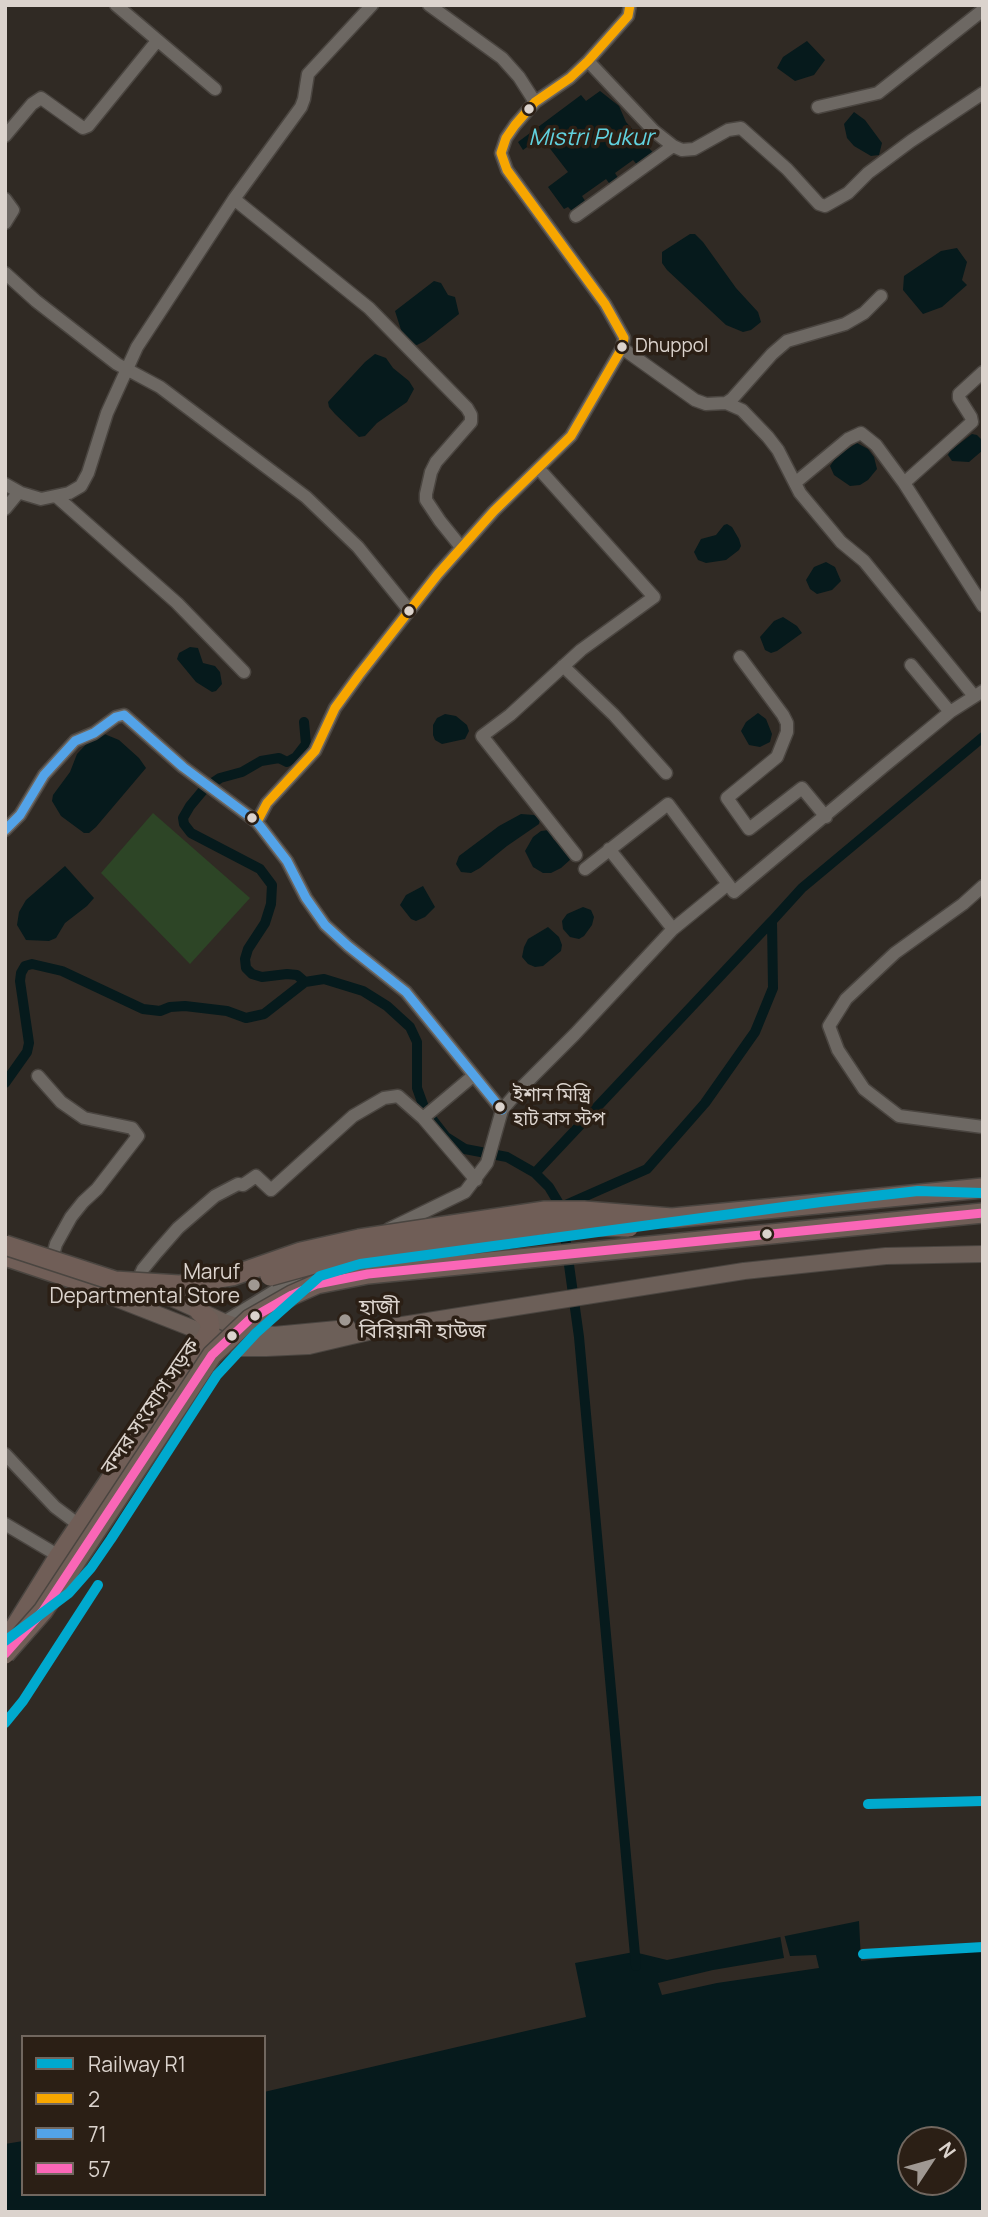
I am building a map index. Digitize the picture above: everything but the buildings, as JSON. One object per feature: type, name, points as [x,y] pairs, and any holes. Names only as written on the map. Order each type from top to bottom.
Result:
[{"type":"highway","points":[[5,1245],[116,1281],[180,1284],[232,1276],[301,1252],[359,1239],[545,1211],[584,1210],[672,1218],[983,1188]]},
{"type":"highway","points":[[5,1256],[113,1292],[151,1296],[200,1295],[368,1249],[410,1247],[550,1224],[667,1229],[721,1227],[983,1202]]},
{"type":"highway","name":"বন্দর সংযোগ সড়ক","points":[[5,1654],[43,1611],[212,1356],[250,1319],[317,1283],[368,1274],[983,1213]]},
{"type":"highway","points":[[9,1632],[118,1468],[147,1419],[206,1336],[210,1328],[209,1320],[199,1311]]},
{"type":"main road","points":[[5,1238],[137,1282],[224,1322],[262,1334],[390,1327]]},
{"type":"main road","points":[[5,1263],[114,1297],[206,1336],[243,1348],[266,1349],[309,1346],[390,1327],[783,1267],[886,1256],[983,1254]]},
{"type":"street","points":[[116,5],[215,89]]},
{"type":"street","points":[[5,484],[41,499],[69,494],[81,486],[126,368],[158,312],[234,199],[301,107],[308,74],[372,5]]},
{"type":"street","points":[[429,5],[502,58],[519,77],[535,102]]},
{"type":"street","points":[[257,822],[267,803],[315,751],[335,708],[409,610],[494,511],[571,436],[622,348],[624,338],[605,304],[502,161],[501,153],[506,138],[535,102],[588,61],[628,16],[630,5]]},
{"type":"street","points":[[818,107],[878,93],[983,10]]},
{"type":"street","points":[[5,136],[32,104],[41,98],[83,128],[88,126],[158,41]]},
{"type":"street","points":[[588,61],[654,131],[673,146],[682,150],[694,149],[728,130],[741,128],[787,169],[819,204],[825,206],[848,193],[868,173],[911,141],[983,93]]},
{"type":"street","points":[[576,216],[673,146]]},
{"type":"street","points":[[5,199],[13,210],[5,223]]},
{"type":"street","points":[[234,199],[369,308],[431,368],[467,408],[471,422],[436,462],[426,494],[426,500],[461,547]]},
{"type":"street","points":[[5,273],[117,364],[160,387],[314,504],[358,547],[409,610]]},
{"type":"street","points":[[726,403],[787,341],[845,324],[863,313],[881,296]]},
{"type":"street","points":[[585,869],[668,804],[734,892],[826,817],[883,766],[978,693],[864,561],[830,530],[800,493],[779,450],[764,431],[742,410],[726,403],[706,404],[695,400],[622,348]]},
{"type":"street","points":[[904,483],[972,422],[959,394],[983,372]]},
{"type":"street","points":[[795,483],[848,439],[862,433],[876,445],[904,483],[983,606]]},
{"type":"street","points":[[539,469],[654,597],[563,666],[510,715],[482,736],[576,855]]},
{"type":"street","points":[[5,509],[19,492]]},
{"type":"street","points":[[57,496],[177,603],[244,672]]},
{"type":"street","points":[[740,657],[783,715],[787,732],[777,757],[727,798],[750,829],[802,788],[826,817]]},
{"type":"street","points":[[911,665],[950,712]]},
{"type":"street","points":[[563,666],[614,715],[666,773]]},
{"type":"street","points":[[5,830],[25,807],[44,775],[69,747],[120,715],[126,716],[174,760],[257,822],[288,861],[306,898],[325,925],[406,992],[502,1110]]},
{"type":"street","points":[[609,849],[673,929]]},
{"type":"street","points":[[224,1322],[355,1245],[465,1192],[487,1163],[502,1110],[673,929],[728,884]]},
{"type":"street","points":[[983,886],[963,904],[895,953],[846,999],[829,1026],[838,1050],[864,1089],[899,1116],[983,1127]]},
{"type":"street","points":[[38,1076],[61,1102],[84,1118],[132,1128],[138,1136],[97,1189],[71,1217],[53,1255]]},
{"type":"street","points":[[423,1118],[474,1076]]},
{"type":"street","points":[[137,1282],[143,1269],[178,1228],[215,1196],[237,1184],[243,1185],[256,1176],[271,1190],[354,1116],[383,1098],[398,1096],[423,1118],[476,1180]]},
{"type":"street","points":[[5,1454],[55,1507],[79,1525]]},
{"type":"street","points":[[5,1524],[59,1556]]},
{"type":"green space","points":[[153,813],[250,898],[190,964],[101,873]]},
{"type":"water","points":[[807,41],[825,60],[814,75],[795,81],[777,68],[783,57]]},
{"type":"water","name":"Mistri Pukur","points":[[600,91],[619,106],[626,122],[656,156],[640,168],[633,160],[615,173],[620,181],[612,187],[606,179],[582,196],[587,204],[574,213],[568,207],[564,209],[548,187],[568,172],[541,137],[523,150],[518,142],[581,95],[586,101]]},
{"type":"water","points":[[854,112],[865,120],[882,143],[879,155],[871,156],[854,146],[847,138],[844,124]]},
{"type":"water","points":[[690,234],[695,234],[703,242],[736,288],[758,312],[761,322],[751,330],[743,332],[726,325],[662,263],[662,252]]},
{"type":"water","points":[[957,248],[967,262],[962,280],[967,285],[942,307],[923,314],[903,290],[904,276],[941,251]]},
{"type":"water","points":[[434,281],[441,283],[448,295],[455,297],[459,314],[425,341],[417,345],[411,344],[402,333],[395,311]]},
{"type":"water","points":[[375,354],[386,358],[414,389],[407,402],[377,423],[365,436],[359,437],[335,414],[328,402]]},
{"type":"water","points":[[972,434],[983,441],[983,450],[969,462],[952,461],[948,455],[950,451]]},
{"type":"water","points":[[857,443],[868,449],[874,457],[877,469],[868,480],[860,485],[850,486],[834,475],[830,466],[838,455]]},
{"type":"water","points":[[727,524],[739,539],[739,550],[726,560],[706,563],[698,560],[694,552],[701,539],[716,535]]},
{"type":"water","points":[[826,562],[835,567],[841,581],[832,590],[817,594],[810,589],[806,580],[814,567]]},
{"type":"water","points":[[783,617],[797,626],[802,633],[771,653],[765,650],[760,637],[774,621]]},
{"type":"water","points":[[190,647],[198,648],[203,663],[215,666],[220,672],[222,684],[216,691],[212,692],[196,682],[177,659],[179,653]]},
{"type":"water","points":[[758,713],[766,719],[772,734],[770,742],[760,747],[749,745],[741,731],[746,722]]},
{"type":"water","points":[[445,714],[456,716],[467,725],[469,731],[465,739],[442,744],[435,740],[433,725],[437,718]]},
{"type":"water","points":[[102,733],[119,740],[146,768],[96,827],[89,833],[84,833],[61,816],[52,801],[53,795],[70,772],[77,754],[91,739]]},
{"type":"water","points":[[521,814],[534,815],[540,819],[539,824],[480,868],[471,873],[461,872],[456,864],[459,856],[499,826]]},
{"type":"water","points":[[549,830],[554,840],[561,842],[571,859],[551,873],[543,873],[533,867],[525,851],[533,837],[541,831]]},
{"type":"water","points":[[65,866],[94,898],[65,923],[56,938],[49,941],[26,940],[17,925],[19,912],[26,900]]},
{"type":"water","points":[[423,886],[435,907],[425,917],[416,921],[411,919],[400,905],[406,895]]},
{"type":"water","points":[[583,907],[591,910],[594,917],[592,925],[579,939],[570,937],[563,929],[562,921],[567,914]]},
{"type":"water","points":[[548,927],[559,937],[561,951],[543,966],[528,964],[522,957],[528,939]]},
{"type":"water","points":[[859,1921],[861,1961],[959,1950],[983,1950],[983,2212],[5,2212],[5,2144],[21,2141],[21,2196],[266,2196],[266,2092],[586,2017],[575,1963],[634,1952],[667,1960]]},
{"type":"pier","points":[[784,1934],[790,1956],[816,1955],[819,1968],[717,1983],[662,1995],[658,1983],[784,1958],[780,1935]]},
{"type":"waterway","points":[[304,722],[306,744],[296,757],[287,762],[279,758],[261,761],[242,772],[220,778],[205,788],[183,818],[191,833],[260,869],[272,885],[271,904],[265,923],[248,949],[246,968],[252,974],[262,977],[297,975],[305,982]]},
{"type":"waterway","points":[[561,1207],[647,1169],[705,1103],[755,1032],[773,988],[772,921],[802,888],[983,737]]},
{"type":"waterway","points":[[535,1173],[772,921]]},
{"type":"waterway","points":[[5,1083],[27,1052],[29,1043],[20,981],[25,966],[32,964],[62,971],[143,1009],[160,1011],[185,1006],[227,1011],[246,1018],[264,1014],[305,982],[324,979],[363,991],[387,1006],[410,1027],[417,1042],[417,1088],[425,1110],[446,1137],[465,1149],[507,1157],[535,1173],[549,1187],[561,1207],[579,1337],[636,1966]]},
{"type":"rail line","name":"R1","points":[[5,1641],[69,1593],[91,1568],[217,1375],[256,1333],[320,1276],[360,1264],[821,1202],[918,1191],[983,1193]]},
{"type":"rail line","name":"R1","points":[[5,1723],[23,1701],[98,1585]]},
{"type":"rail line","name":"R1","points":[[868,1804],[983,1801]]},
{"type":"rail line","name":"R1","points":[[863,1954],[983,1947]]},
{"type":"transit line","name":"2","points":[[257,822],[267,803],[315,751],[335,708],[438,574],[494,511],[571,436],[622,348],[624,338],[605,304],[507,170],[501,153],[506,138],[535,102],[570,78],[588,61],[628,16],[630,5]]},
{"type":"transit line","name":"71","points":[[5,830],[20,815],[44,775],[75,741],[124,715],[183,767],[257,822],[287,861],[306,898],[325,925],[406,992],[502,1110]]},
{"type":"transit line","name":"57","points":[[5,1654],[43,1611],[212,1355],[250,1319],[292,1295],[317,1284],[368,1274],[983,1213]]},
{"type":"place","name":"Dhuppol","points":[[622,347]]},
{"type":"place","name":"ইশান মিস্ত্রি হাট বাস স্টপ","points":[[500,1107]]},
{"type":"place","name":"Maruf Departmental Store","points":[[254,1285]]},
{"type":"place","name":"হাজী বিরিয়ানী হাউজ","points":[[345,1320]]}]
